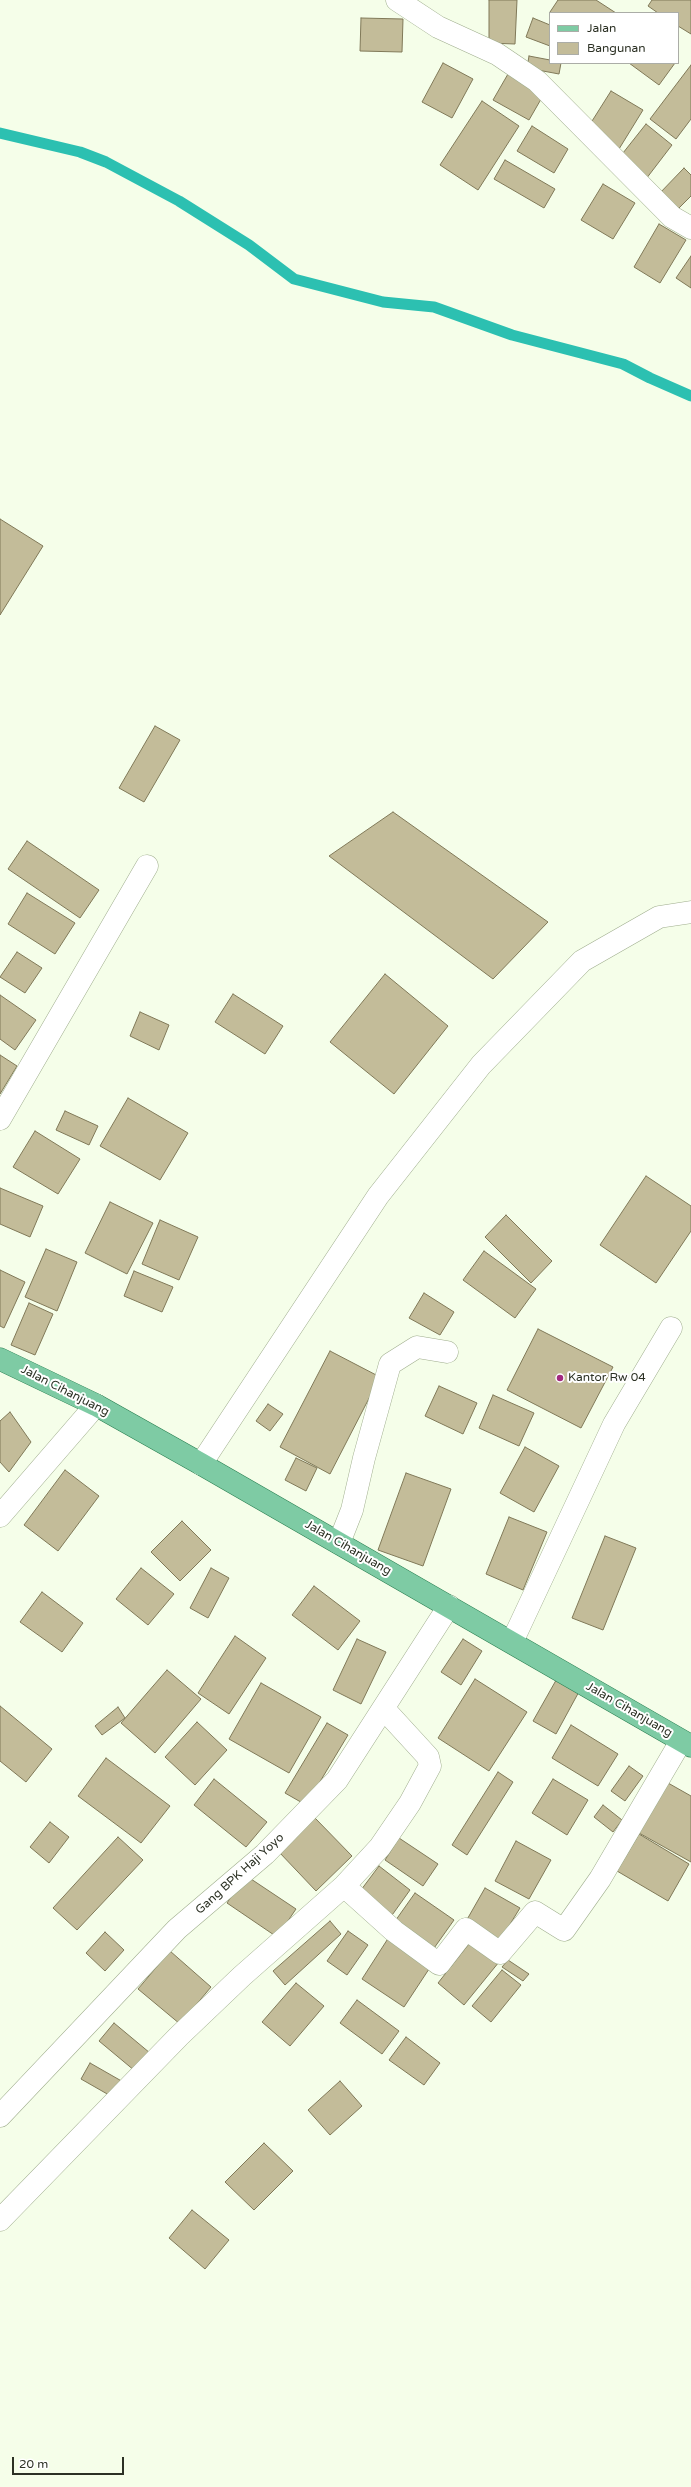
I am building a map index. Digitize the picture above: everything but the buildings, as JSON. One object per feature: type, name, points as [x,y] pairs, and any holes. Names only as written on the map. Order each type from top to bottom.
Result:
[{"type":"main road","name":"Jalan Cihanjuang","points":[[0,1359],[96,1405],[686,1743]]},
{"type":"street","points":[[398,0],[438,27],[497,54],[537,81],[672,217],[691,228]]},
{"type":"street","points":[[0,1119],[147,866]]},
{"type":"street","points":[[201,1464],[378,1196],[481,1065],[582,961],[659,917],[691,912]]},
{"type":"street","points":[[512,1642],[614,1424],[671,1328]]},
{"type":"street","points":[[339,1543],[352,1510],[364,1458],[390,1364],[417,1347],[447,1352]]},
{"type":"street","points":[[0,1516],[96,1405]]},
{"type":"street","name":"Gang BPK Haji Yoyo","points":[[0,2116],[177,1929],[265,1854],[337,1780],[384,1710],[449,1606]]},
{"type":"street","points":[[0,2220],[179,2036],[242,1976],[344,1886],[380,1847],[410,1803],[430,1766],[428,1757],[384,1710]]},
{"type":"street","points":[[344,1886],[394,1931],[439,1964],[466,1929],[500,1953],[535,1912],[564,1930],[600,1879],[686,1743]]},
{"type":"waterway","points":[[0,133],[80,152],[106,162],[179,201],[249,245],[294,279],[383,302],[434,307],[512,335],[623,364],[691,396]]},
{"type":"place","name":"Kantor Rw 04","points":[[560,1378]]}]
